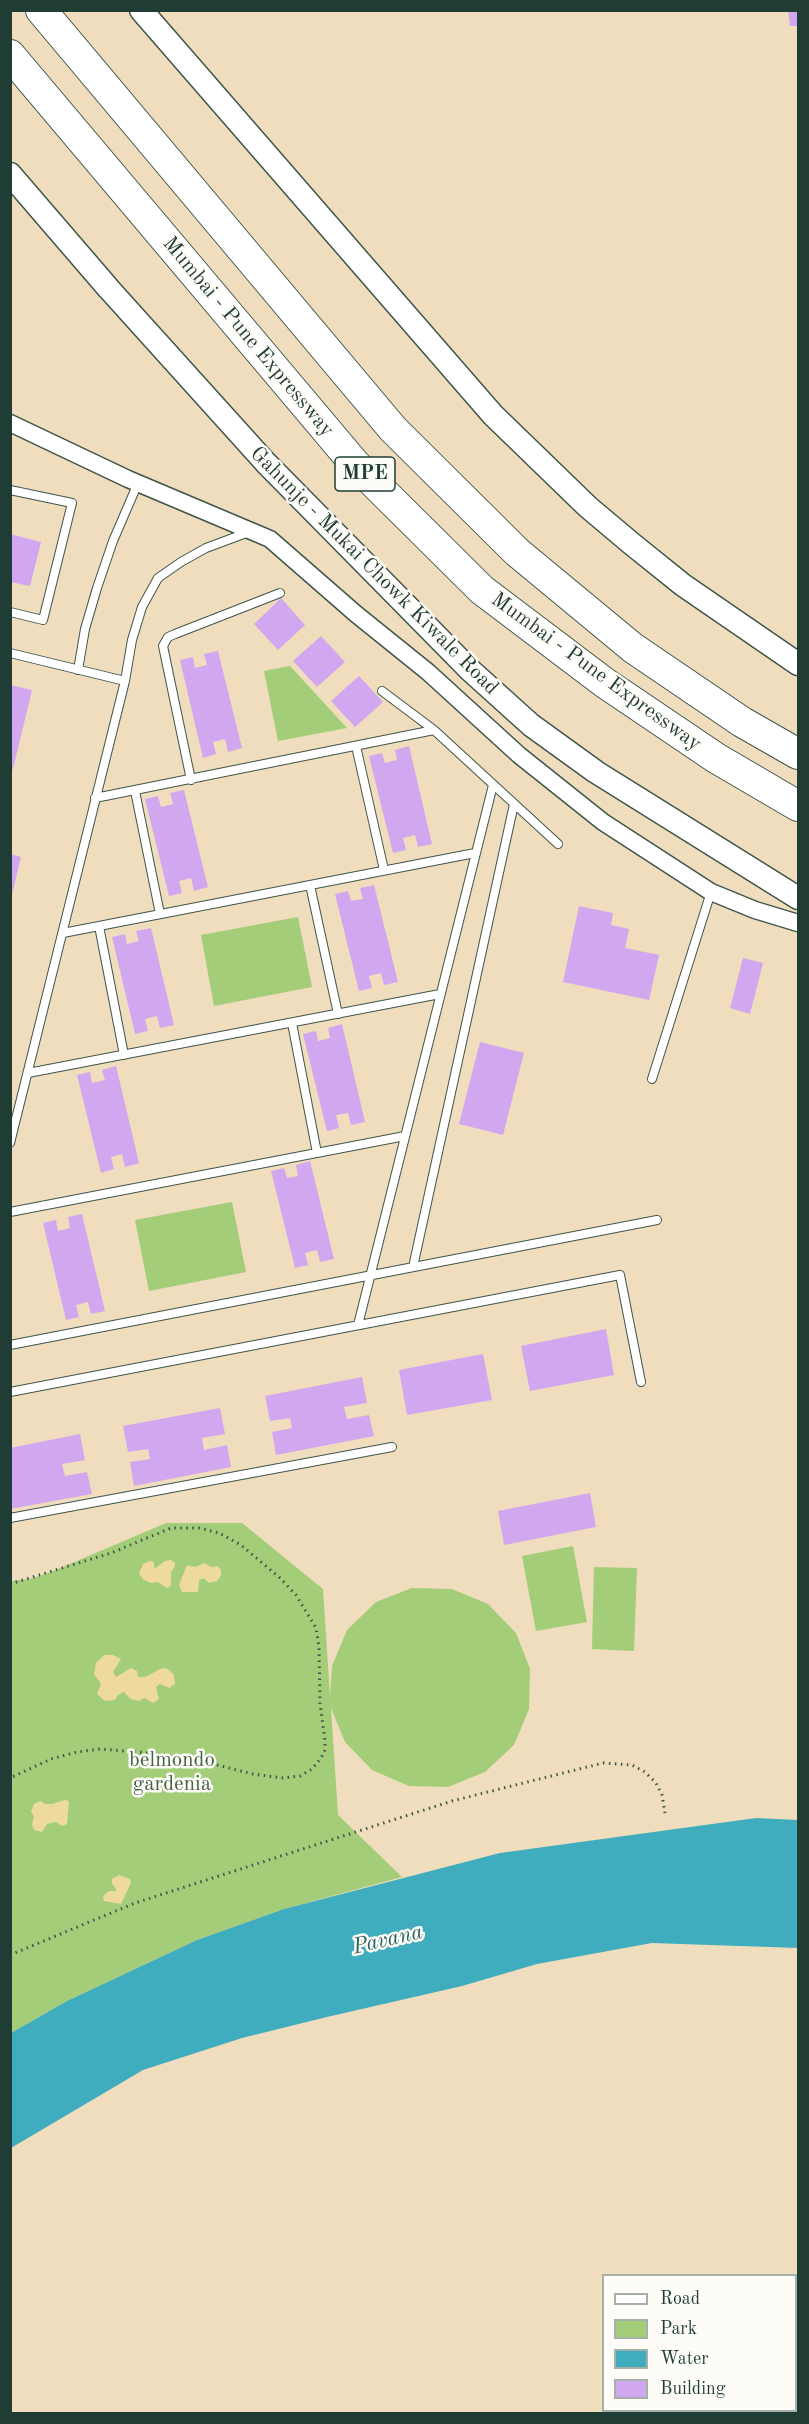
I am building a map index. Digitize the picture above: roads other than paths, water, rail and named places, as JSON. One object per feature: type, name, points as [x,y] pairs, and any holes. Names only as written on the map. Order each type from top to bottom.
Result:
[{"type":"highway","name":"Mumbai - Pune Expressway","points":[[41,10],[393,429],[518,552],[633,648],[742,722],[798,754]]},
{"type":"highway","name":"Mumbai - Pune Expressway","points":[[10,55],[355,464],[482,591],[605,683],[716,758],[798,806]]},
{"type":"street","points":[[141,10],[493,415],[588,507],[682,585],[798,664]]},
{"type":"street","name":"Gahunje - Mukai Chowk Kiwale Road","points":[[10,174],[266,464],[470,670],[531,725],[596,772],[798,898]]},
{"type":"street","points":[[10,423],[138,483],[270,538],[356,614],[428,672],[519,755],[603,822],[711,892],[755,910],[798,923]]},
{"type":"lane","points":[[78,670],[85,629],[97,588],[113,541],[138,483]]},
{"type":"lane","points":[[10,490],[72,503],[44,620],[10,612]]},
{"type":"lane","points":[[10,1143],[125,681],[132,640],[142,607],[158,578],[181,562],[206,548],[252,531]]},
{"type":"lane","points":[[191,780],[163,646],[168,637],[280,592]]},
{"type":"lane","points":[[10,653],[125,681]]},
{"type":"lane","points":[[382,691],[434,730],[558,844]]},
{"type":"lane","points":[[95,798],[434,730]]},
{"type":"lane","points":[[356,746],[384,870]]},
{"type":"lane","points":[[358,1325],[493,785]]},
{"type":"lane","points":[[135,790],[160,914]]},
{"type":"lane","points":[[414,1267],[514,804]]},
{"type":"lane","points":[[63,933],[475,853]]},
{"type":"lane","points":[[310,885],[338,1014]]},
{"type":"lane","points":[[652,1078],[711,892]]},
{"type":"lane","points":[[99,926],[124,1055]]},
{"type":"lane","points":[[28,1073],[440,994]]},
{"type":"lane","points":[[292,1023],[317,1153]]},
{"type":"lane","points":[[10,1212],[405,1136]]},
{"type":"lane","points":[[10,1345],[657,1220]]},
{"type":"lane","points":[[10,1392],[620,1275],[641,1382]]},
{"type":"lane","points":[[10,1518],[392,1447]]},
{"type":"water","name":"Pavana","points":[[756,1818],[798,1820],[798,1948],[652,1943],[537,1964],[462,1986],[242,2038],[143,2070],[11,2148],[11,2033],[67,2001],[197,1940],[284,1909],[500,1853]]},
{"type":"park label","name":"belmondo gardenia","points":[[172,1772]]}]
